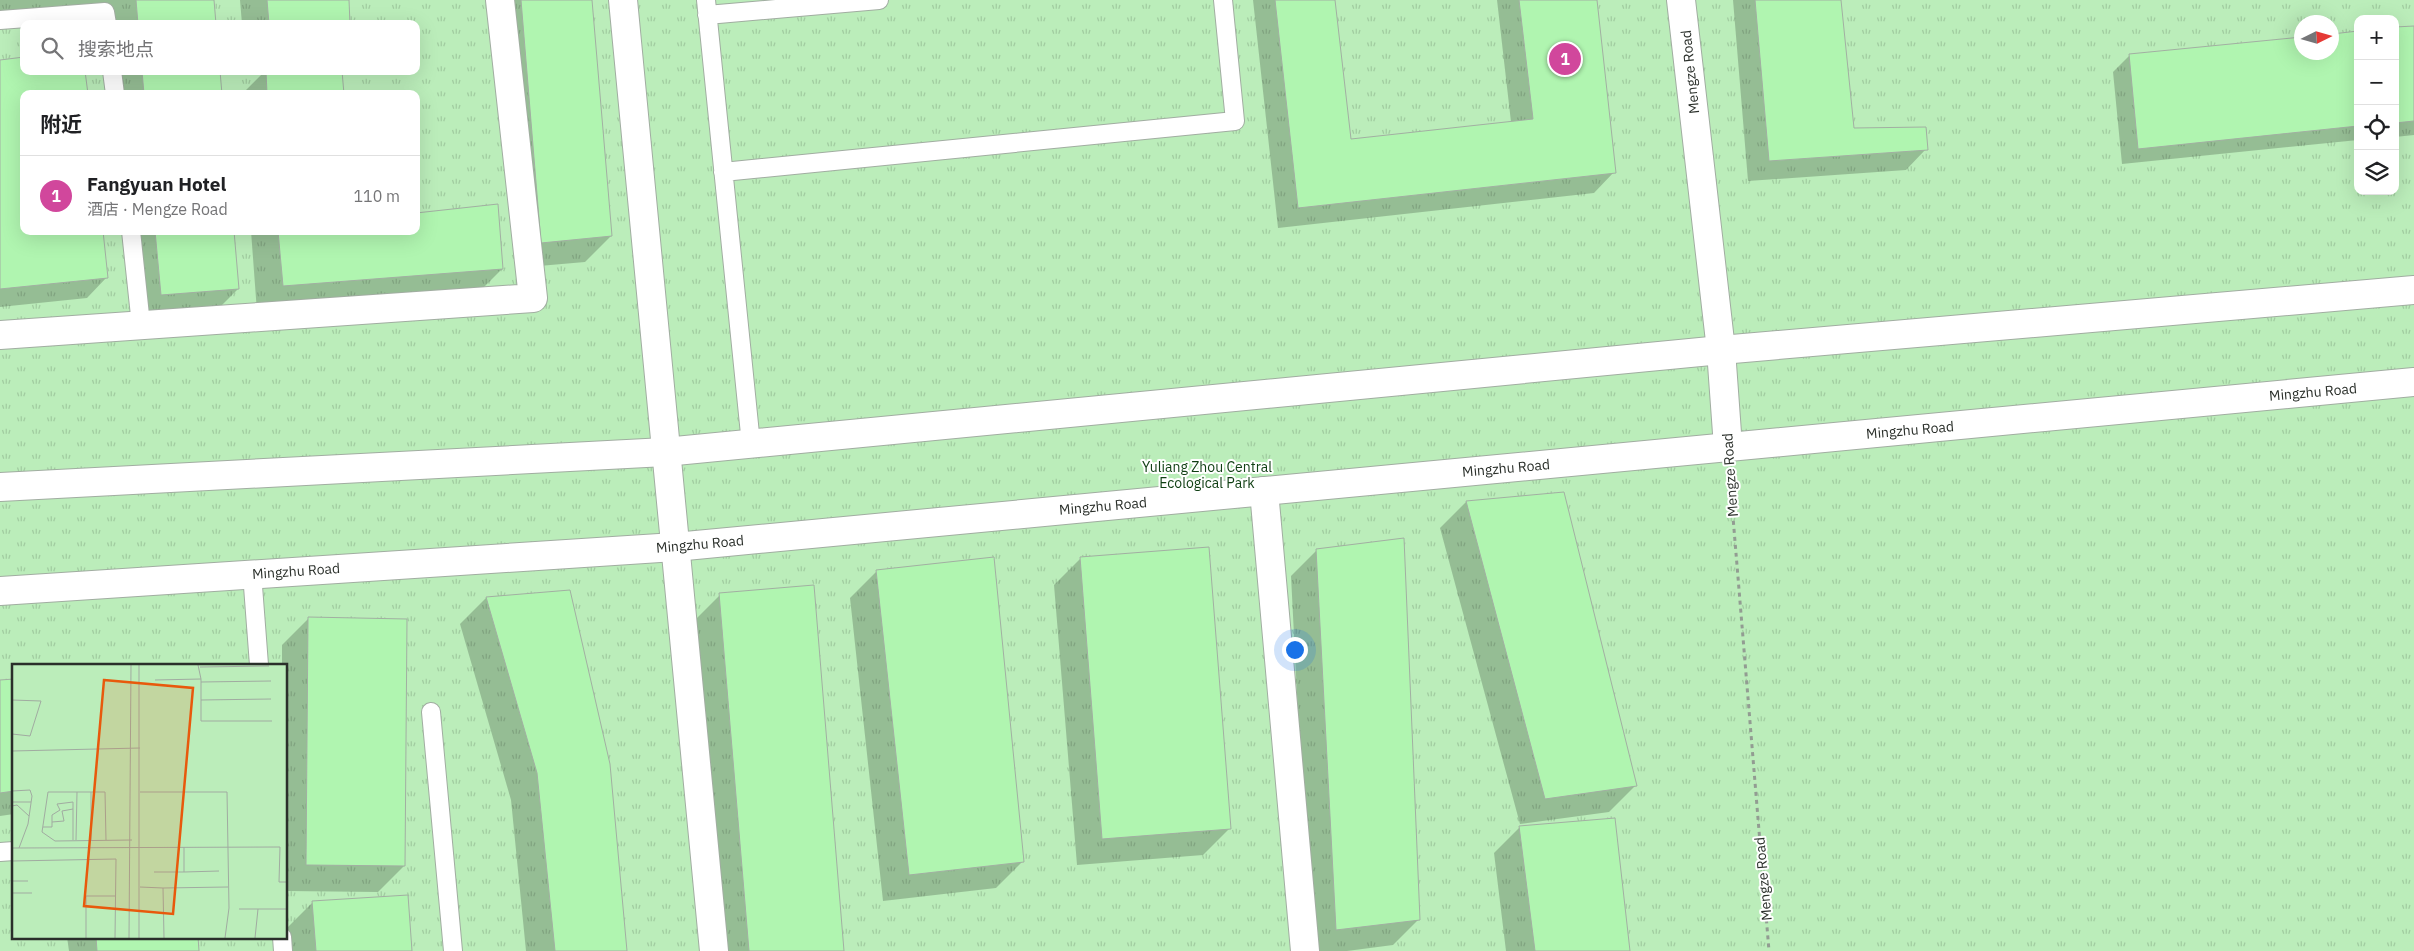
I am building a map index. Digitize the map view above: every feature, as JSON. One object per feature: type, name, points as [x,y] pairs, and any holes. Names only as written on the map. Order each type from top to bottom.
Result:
[{"type":"street","points":[[0,335],[533,298],[500,0]]},
{"type":"street","points":[[623,0],[714,951]]},
{"type":"street","name":"Mengze Road","points":[[1681,0],[1721,350],[1728,447]]},
{"type":"street","points":[[0,487],[665,452],[1721,350],[2414,290]]},
{"type":"street","name":"Mingzhu Road","points":[[0,591],[252,573],[676,547],[2414,382]]},
{"type":"street","points":[[1264,491],[1304,951]]},
{"type":"lane","points":[[750,444],[706,8],[879,0]]},
{"type":"lane","points":[[723,172],[1235,121],[1223,0]]},
{"type":"lane","points":[[0,20],[105,12],[106,20]]},
{"type":"lane","points":[[113,75],[114,90]]},
{"type":"lane","points":[[130,235],[141,325]]},
{"type":"lane","points":[[252,573],[259,664]]},
{"type":"lane","points":[[430,712],[453,951]]},
{"type":"lane","points":[[282,938],[283,951]]},
{"type":"path","name":"Mengze Road","points":[[1728,447],[1769,951]]},
{"type":"green space","name":"Yuliang Zhou Central Ecological Park","points":[[0,0],[2414,0],[2414,951],[0,951]]},
{"type":"building","points":[[136,0],[214,0],[216,20],[138,20]]},
{"type":"building","points":[[267,0],[349,0],[350,20],[269,20]]},
{"type":"building","points":[[521,0],[592,0],[612,236],[541,243]]},
{"type":"building","points":[[1275,0],[1335,0],[1351,139],[1533,119],[1519,0],[1597,0],[1616,173],[1298,208]]},
{"type":"building","points":[[1755,0],[1841,0],[1854,128],[1926,127],[1928,150],[1769,161]]},
{"type":"building","points":[[2414,26],[2414,121],[2399,123],[2399,60],[2399,27]]},
{"type":"building","points":[[2354,31],[2354,126],[2138,149],[2129,54],[2294,38],[2294,60],[2339,60],[2339,33]]},
{"type":"building","points":[[20,58],[20,75],[86,75],[87,90],[20,90],[20,235],[103,235],[108,278],[0,289],[0,60]]},
{"type":"building","points":[[142,75],[220,75],[222,90],[144,90]]},
{"type":"building","points":[[266,75],[342,75],[344,90],[267,90]]},
{"type":"building","points":[[498,204],[503,269],[283,286],[278,235],[420,235],[420,213]]},
{"type":"building","points":[[155,235],[234,235],[239,289],[161,295]]},
{"type":"building","points":[[1564,492],[1637,786],[1545,799],[1466,501]]},
{"type":"building","points":[[1404,538],[1420,920],[1336,930],[1316,549]]},
{"type":"building","points":[[1209,547],[1231,829],[1102,839],[1080,557]]},
{"type":"building","points":[[994,557],[1024,862],[909,875],[876,570]]},
{"type":"building","points":[[814,585],[844,951],[749,951],[719,593]]},
{"type":"building","points":[[570,590],[610,764],[627,951],[555,951],[537,773],[486,597]]},
{"type":"building","points":[[308,617],[407,619],[405,866],[306,865]]},
{"type":"building","points":[[12,679],[12,791],[0,793],[0,680]]},
{"type":"building","points":[[1615,818],[1630,951],[1535,951],[1519,826]]},
{"type":"building","points":[[408,895],[412,951],[316,951],[312,901]]},
{"type":"building","points":[[96,938],[198,938],[199,951],[97,951]]},
{"type":"place","name":"Fangyuan Hotel","points":[[1565,59]]}]
